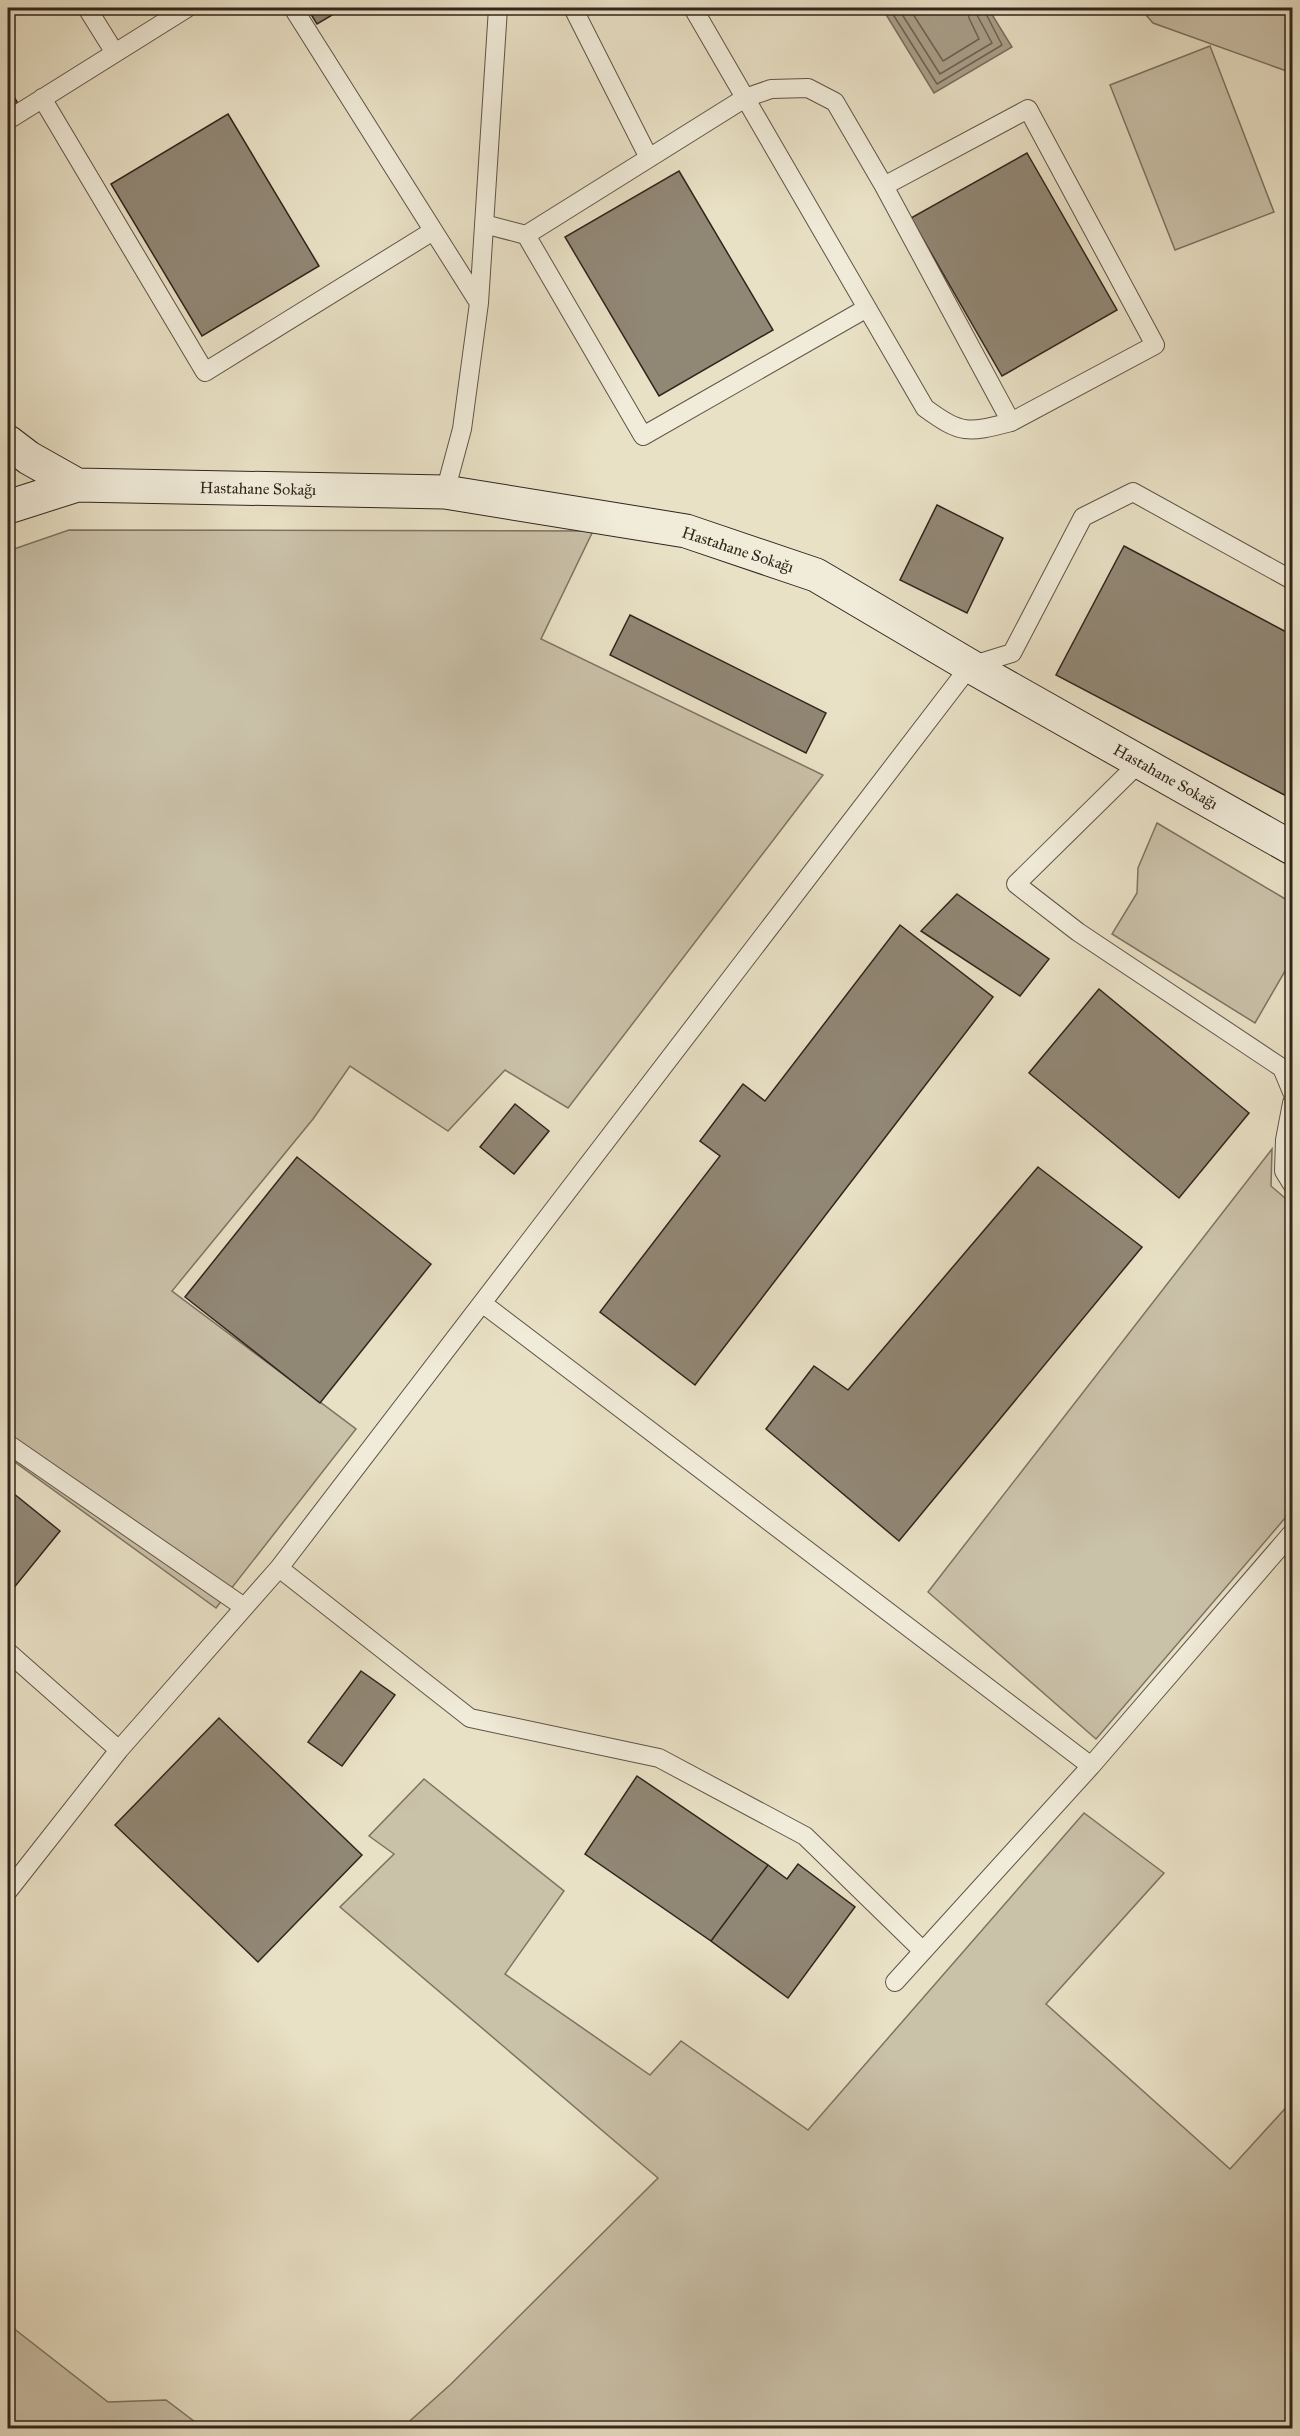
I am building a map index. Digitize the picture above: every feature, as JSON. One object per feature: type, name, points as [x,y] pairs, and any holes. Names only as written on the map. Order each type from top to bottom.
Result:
[{"type":"street","points":[[8,442],[28,458],[77,485]]},
{"type":"street","name":"Hastahane Sokağı","points":[[8,507],[77,485],[446,492],[686,531],[816,575],[970,666],[1293,848]]},
{"type":"lane","points":[[87,8],[115,52]]},
{"type":"lane","points":[[8,120],[187,8]]},
{"type":"lane","points":[[293,8],[479,303]]},
{"type":"lane","points":[[446,492],[462,429],[479,303],[498,8]]},
{"type":"lane","points":[[573,8],[649,158]]},
{"type":"lane","points":[[693,8],[925,408],[950,426],[977,431],[1011,422],[1155,345],[1028,109],[884,186]]},
{"type":"lane","points":[[526,235],[746,98],[771,89],[808,88],[835,102],[884,186],[1011,422]]},
{"type":"lane","points":[[42,98],[205,372],[433,231]]},
{"type":"lane","points":[[484,224],[526,235],[643,436],[867,308]]},
{"type":"lane","points":[[8,1891],[119,1750],[279,1568],[970,666],[1012,653],[1083,517],[1133,492],[1293,580]]},
{"type":"lane","points":[[1140,762],[1016,884],[1078,932],[1282,1068],[1293,1092]]},
{"type":"lane","points":[[1293,1103],[1285,1140],[1284,1171],[1293,1184]]},
{"type":"lane","points":[[482,1303],[1091,1766]]},
{"type":"lane","points":[[8,1444],[244,1607]]},
{"type":"lane","points":[[895,1982],[1091,1766],[1293,1533]]},
{"type":"lane","points":[[279,1568],[470,1718],[659,1758],[805,1836],[923,1951]]},
{"type":"lane","points":[[8,1652],[119,1750]]},
{"type":"shaded area","points":[[1140,8],[1292,8],[1292,73],[1153,23]]},
{"type":"shaded area","points":[[1210,46],[1274,212],[1175,250],[1110,85]]},
{"type":"shaded area","points":[[69,530],[593,531],[541,639],[823,775],[568,1108],[505,1070],[448,1131],[350,1066],[313,1119],[172,1291],[356,1429],[216,1608],[8,1457],[8,551]]},
{"type":"shaded area","points":[[1157,823],[1292,903],[1292,959],[1255,1023],[1112,934],[1137,893],[1138,868]]},
{"type":"shaded area","points":[[1272,1149],[1271,1186],[1292,1204],[1292,1510],[1096,1739],[928,1592]]},
{"type":"shaded area","points":[[424,1779],[564,1891],[505,1974],[650,2075],[681,2041],[808,2130],[1084,1813],[1164,1873],[1046,2004],[1230,2169],[1292,2101],[1292,2428],[402,2428],[451,2384],[658,2178],[340,1907],[394,1854],[369,1836]]},
{"type":"shaded area","points":[[8,2324],[108,2402],[166,2400],[203,2428],[8,2428]]},
{"type":"water","points":[[882,8],[988,8],[1012,47],[934,93]]},
{"type":"building","points":[[307,8],[344,8],[317,24]]},
{"type":"building","points":[[8,87],[19,105],[8,112]]},
{"type":"building","points":[[228,114],[319,266],[202,336],[111,184]]},
{"type":"building","points":[[1027,153],[1117,310],[1002,376],[911,218]]},
{"type":"building","points":[[679,171],[773,330],[659,396],[565,237]]},
{"type":"building","points":[[937,505],[1003,538],[967,613],[900,580]]},
{"type":"building","points":[[1124,546],[1292,635],[1292,799],[1056,675]]},
{"type":"building","points":[[630,615],[826,713],[806,753],[610,655]]},
{"type":"building","points":[[957,894],[1049,959],[1020,996],[921,931]]},
{"type":"building","points":[[900,925],[993,997],[695,1385],[600,1312],[720,1156],[700,1141],[743,1084],[765,1101]]},
{"type":"building","points":[[1099,989],[1249,1113],[1179,1198],[1029,1073]]},
{"type":"building","points":[[515,1104],[549,1131],[514,1174],[480,1147]]},
{"type":"building","points":[[297,1157],[431,1264],[320,1403],[185,1297]]},
{"type":"building","points":[[1038,1167],[1142,1247],[899,1541],[766,1429],[814,1366],[848,1390]]},
{"type":"building","points":[[8,1489],[60,1531],[8,1595]]},
{"type":"building","points":[[361,1671],[395,1695],[342,1766],[308,1742]]},
{"type":"building","points":[[219,1718],[362,1855],[258,1962],[115,1825]]},
{"type":"building","points":[[637,1776],[768,1865],[711,1941],[585,1854]]},
{"type":"building","points":[[798,1864],[855,1907],[788,1998],[711,1941],[768,1865],[787,1879]]}]
